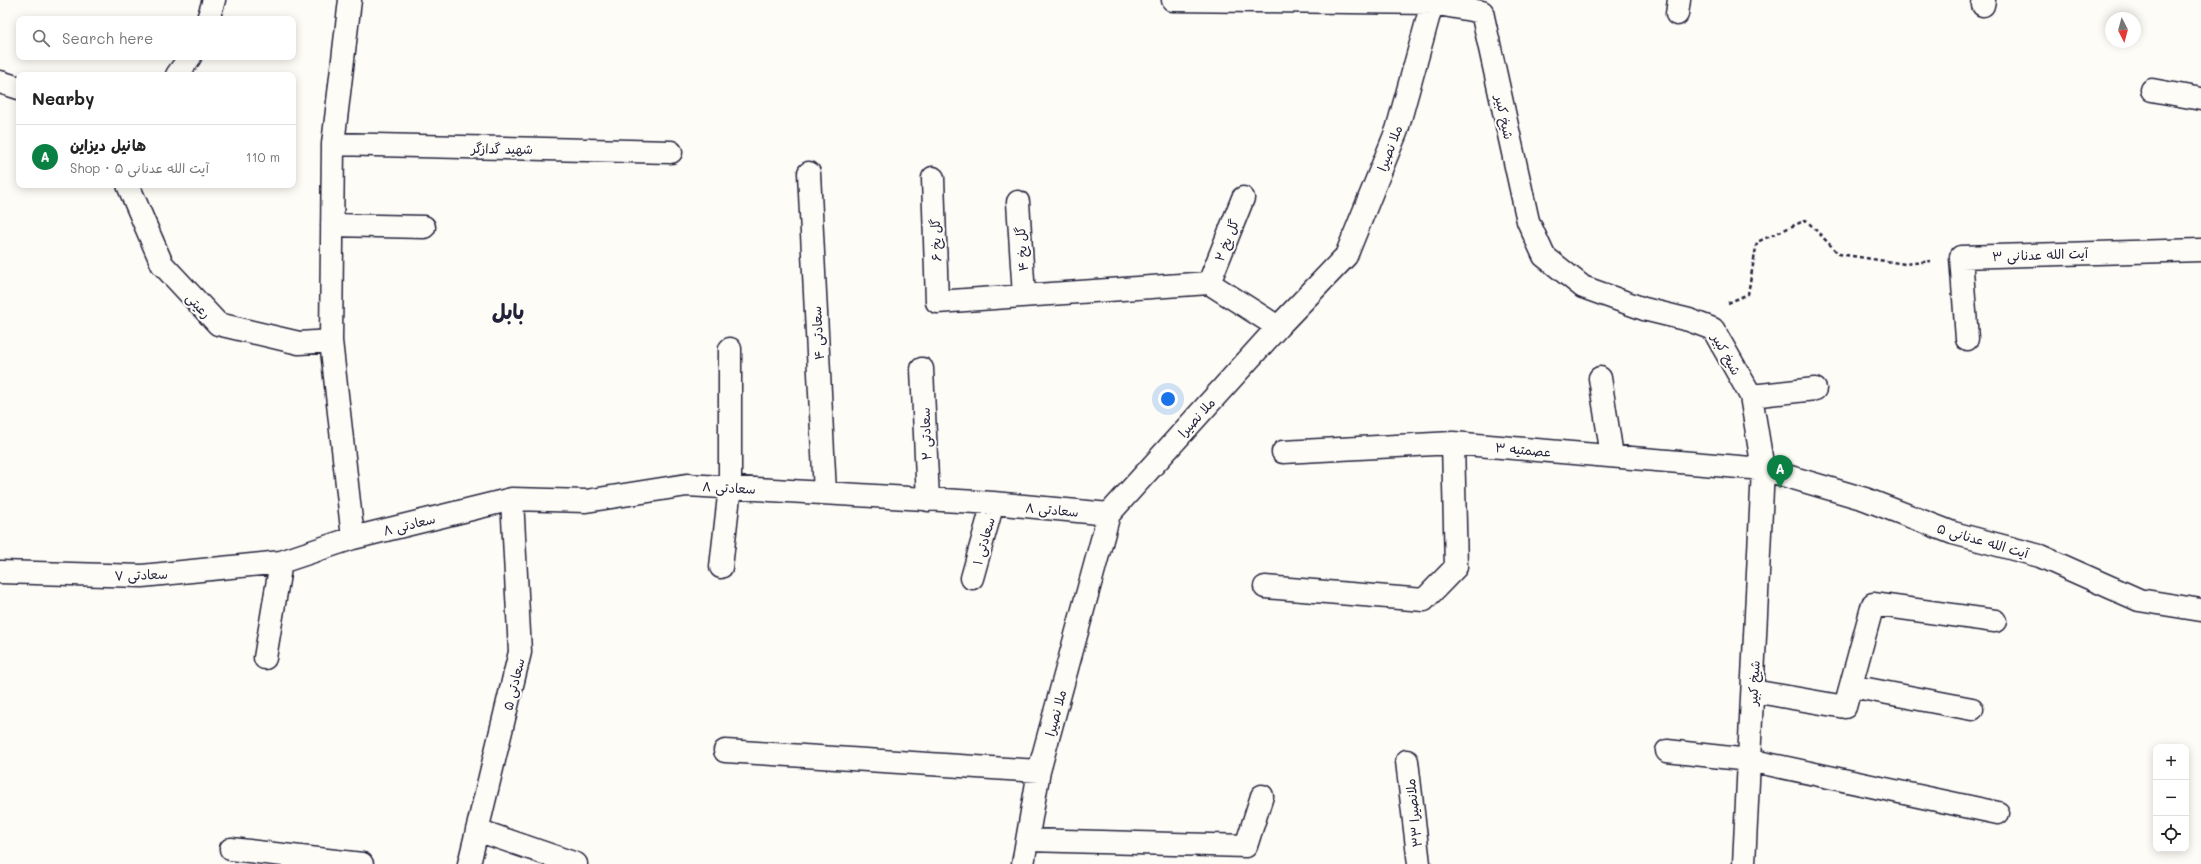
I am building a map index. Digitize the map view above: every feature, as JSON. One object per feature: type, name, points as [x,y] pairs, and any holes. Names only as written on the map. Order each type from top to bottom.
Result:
[{"type":"street","points":[[209,16],[214,0]]},
{"type":"street","points":[[350,0],[333,144],[331,341],[353,538]]},
{"type":"street","points":[[1173,0],[1433,2]]},
{"type":"street","name":"شیخ کبیر","points":[[1433,2],[1482,12],[1528,221],[1544,256],[1583,287],[1644,309],[1689,320],[1713,329],[1750,396],[1763,469],[1744,864]]},
{"type":"street","name":"ملا نصیرا","points":[[1023,864],[1039,771],[1109,514],[1278,326],[1346,256],[1396,130],[1433,2]]},
{"type":"street","points":[[179,72],[188,60]]},
{"type":"street","points":[[0,82],[16,87]]},
{"type":"street","points":[[2152,90],[2201,99]]},
{"type":"street","name":"شهید گدازگر","points":[[333,144],[671,152]]},
{"type":"street","name":"سعادتی ۴","points":[[809,172],[825,493]]},
{"type":"street","name":"گل یخ ۶","points":[[933,178],[937,302],[1024,296]]},
{"type":"street","name":"رعیتی","points":[[129,188],[162,264],[218,324],[300,343],[331,341]]},
{"type":"street","name":"گل یخ ۲","points":[[1209,283],[1243,198]]},
{"type":"street","name":"گل یخ ۴","points":[[1018,202],[1024,296]]},
{"type":"street","points":[[332,225],[424,227]]},
{"type":"street","name":"آیت الله عدنانی ۳","points":[[1961,257],[2201,250]]},
{"type":"street","points":[[1961,257],[1967,340]]},
{"type":"street","points":[[1024,296],[1209,283],[1278,326]]},
{"type":"street","points":[[722,567],[730,487],[730,349]]},
{"type":"street","name":"سعادتی ۲","points":[[922,369],[928,500]]},
{"type":"street","points":[[1600,378],[1612,456]]},
{"type":"street","points":[[1750,396],[1815,389]]},
{"type":"street","points":[[1265,587],[1424,600],[1456,567],[1453,443]]},
{"type":"street","name":"عصمتیه ۳","points":[[1282,452],[1453,443],[1763,469]]},
{"type":"street","name":"آیت الله عدنانی ۵","points":[[1763,469],[1865,499],[1953,533],[2040,556],[2139,600],[2201,610]]},
{"type":"street","name":"سعادتی ۸","points":[[353,538],[512,499],[586,501],[686,485],[993,503],[1109,514]]},
{"type":"street","name":"سعادتی ۵","points":[[469,864],[520,652],[512,499]]},
{"type":"street","name":"سعادتی ۱","points":[[972,578],[993,503]]},
{"type":"street","name":"سعادتی ۷","points":[[0,572],[142,576],[282,562],[353,538]]},
{"type":"street","points":[[265,658],[282,562]]},
{"type":"street","points":[[1753,691],[1845,708],[1873,604],[1995,621]]},
{"type":"street","points":[[1851,686],[1972,709]]},
{"type":"street","points":[[725,750],[1039,771]]},
{"type":"street","points":[[1667,751],[1749,760],[1998,813]]},
{"type":"street","name":"ملانصیرا ۳۳","points":[[1407,761],[1419,864]]},
{"type":"street","points":[[1028,840],[1246,846],[1262,796]]},
{"type":"street","points":[[477,830],[576,864]]},
{"type":"street","points":[[231,849],[362,864]]},
{"type":"path","points":[[1689,320],[1748,294],[1757,242],[1806,220],[1839,254],[1905,264],[1961,257]]},
{"type":"place","name":"هانیل دیزاین","points":[[1780,488]]},
{"type":"district","name":"بابل","points":[[508,310]]}]
